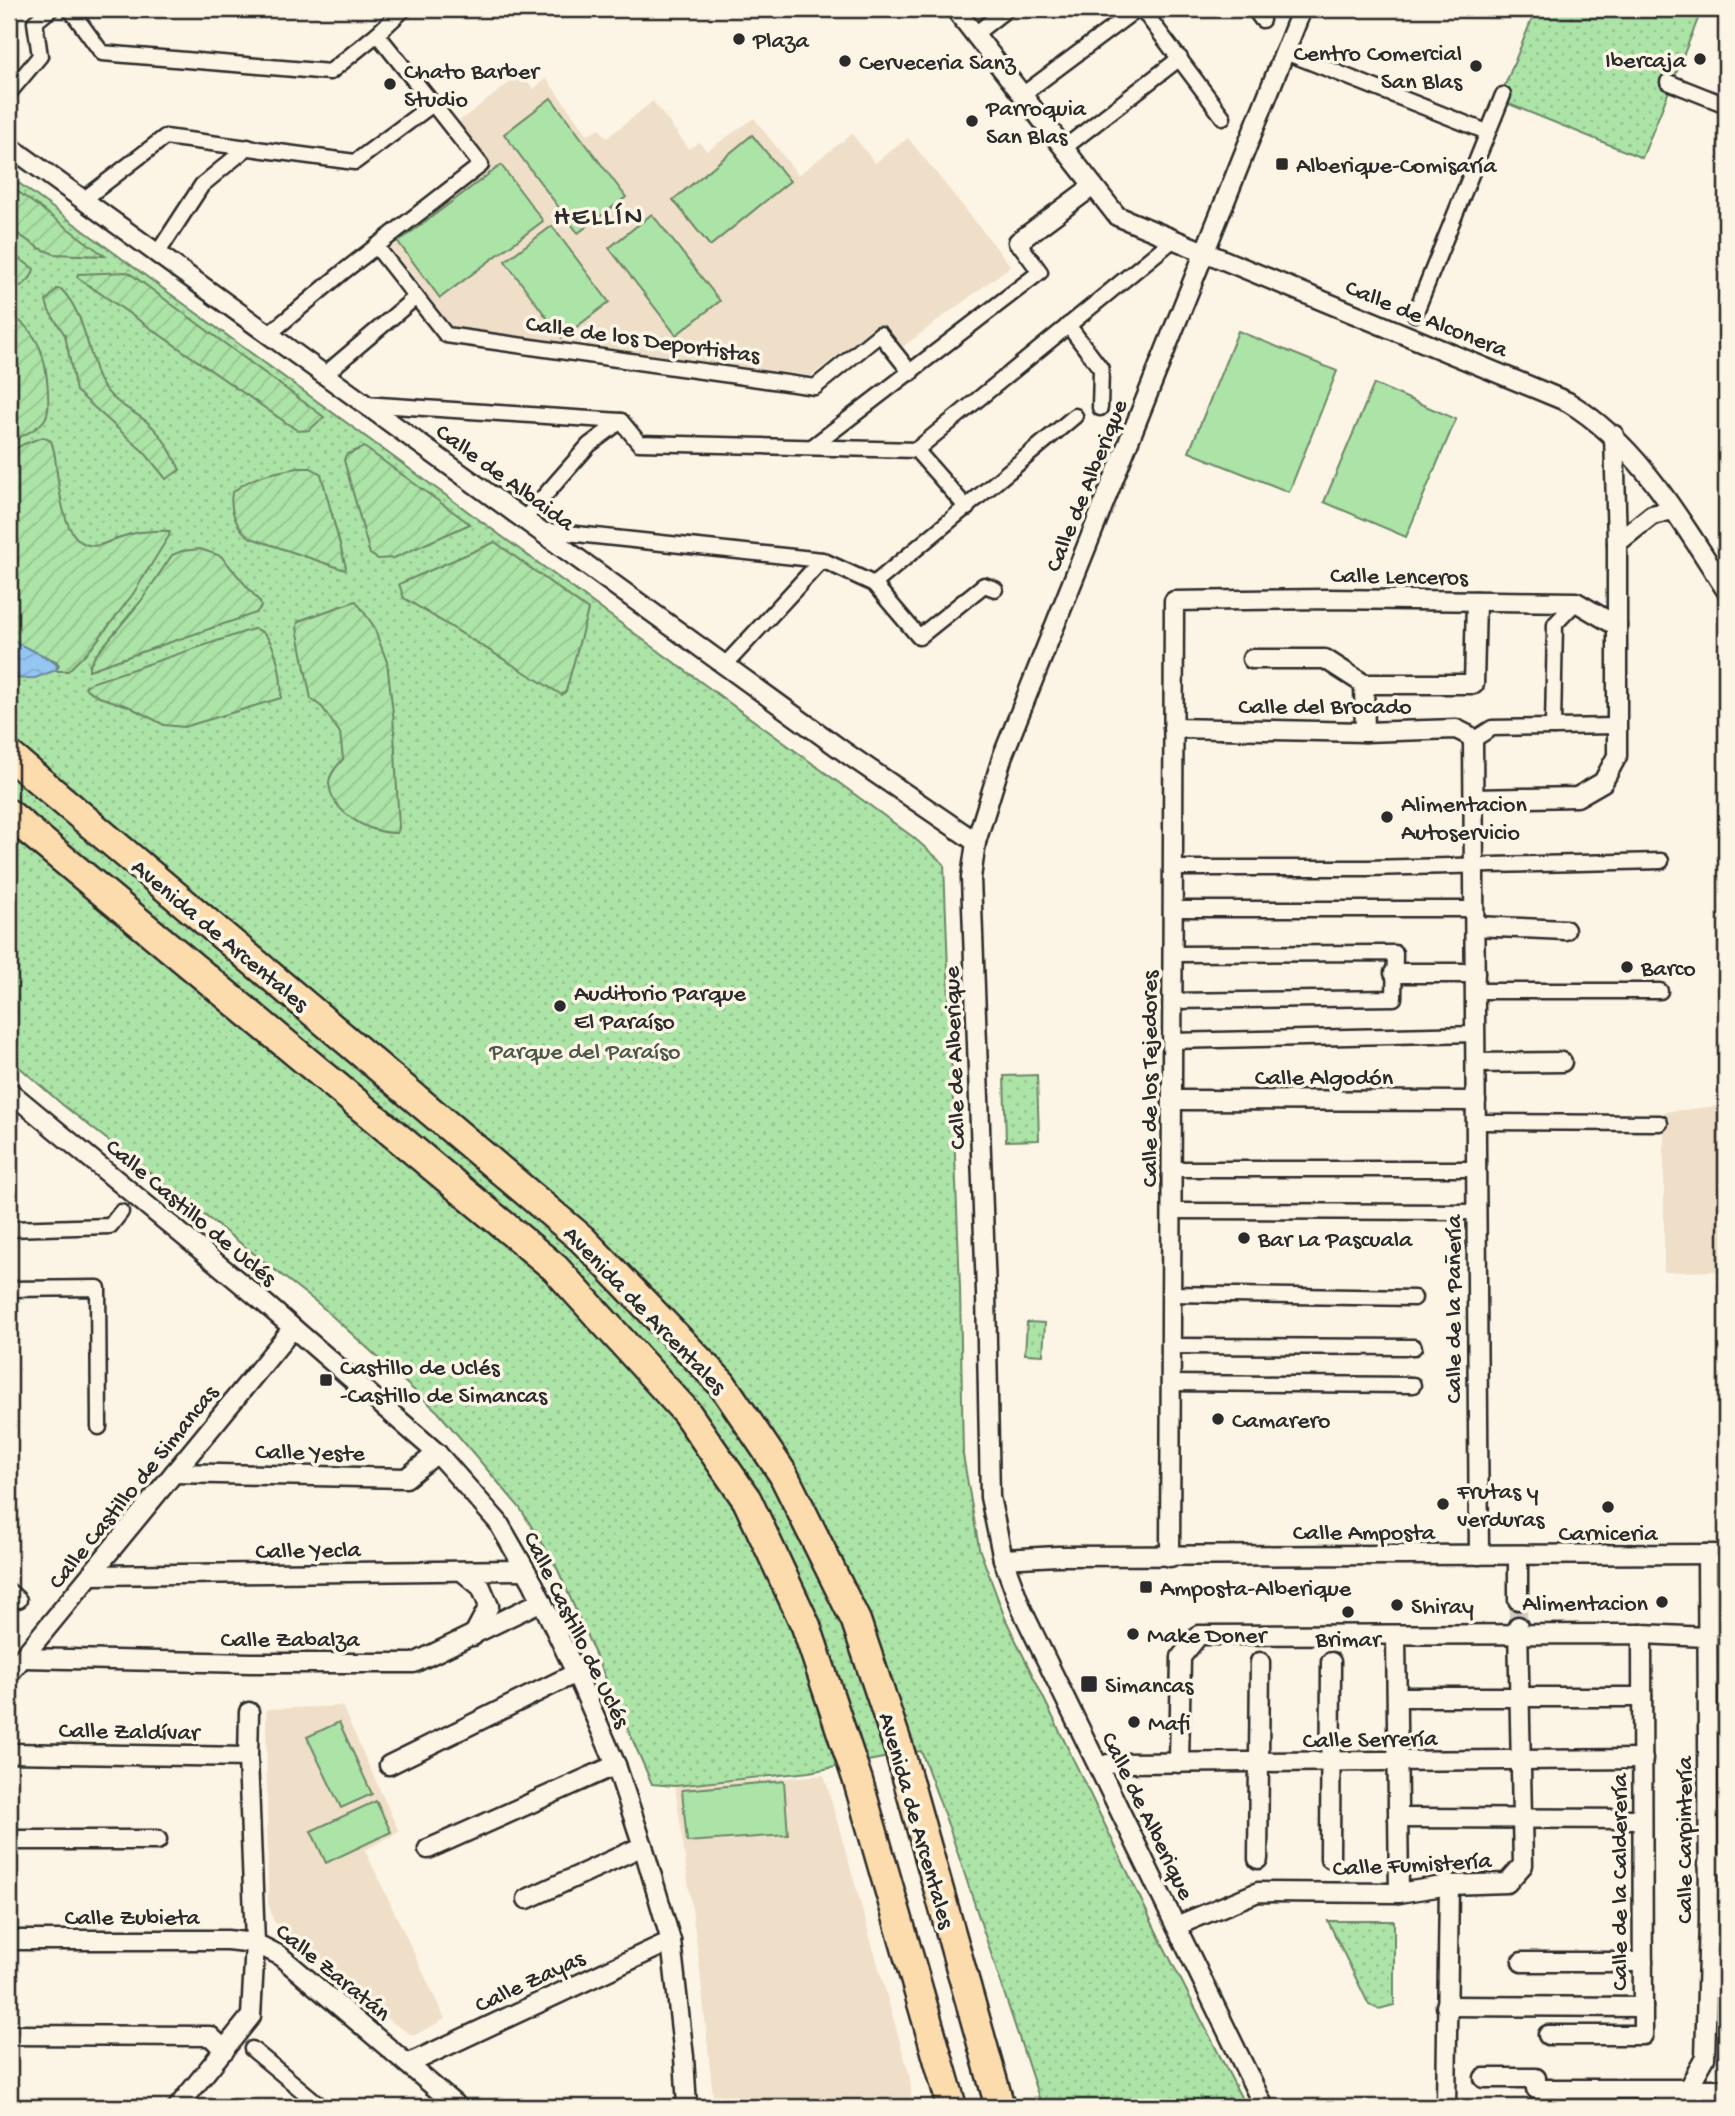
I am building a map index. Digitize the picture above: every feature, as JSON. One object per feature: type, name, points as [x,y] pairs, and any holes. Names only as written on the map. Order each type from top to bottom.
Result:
[{"type":"main road","name":"Avenida de Arcentales","points":[[9,755],[582,1239],[722,1384],[783,1474],[856,1621],[899,1749],[1000,2107]]},
{"type":"main road","name":"Avenida de Arcentales","points":[[9,814],[555,1268],[686,1412],[747,1500],[806,1626],[858,1782],[952,2107]]},
{"type":"street","points":[[9,93],[40,56],[35,22],[51,9]]},
{"type":"street","points":[[70,9],[102,52],[330,72],[404,9]]},
{"type":"street","name":"Calle de Alconera","points":[[955,9],[1117,216],[1568,402],[1594,417],[1639,461],[1726,590]]},
{"type":"street","points":[[975,34],[1007,9]]},
{"type":"street","points":[[1022,95],[1140,9],[1181,58],[1223,117]]},
{"type":"street","name":"Calle de Alberique","points":[[1264,2107],[1023,1610],[1003,1559],[990,1497],[986,1292],[971,878],[976,842],[1003,755],[1302,9]]},
{"type":"street","points":[[269,334],[481,164],[377,34]]},
{"type":"street","points":[[1284,52],[1487,132]]},
{"type":"street","points":[[1064,148],[1181,58]]},
{"type":"street","points":[[1668,82],[1726,105]]},
{"type":"street","points":[[1415,314],[1503,95]]},
{"type":"street","points":[[83,200],[165,137],[355,162],[433,104]]},
{"type":"street","name":"Calle de Albaida","points":[[9,146],[725,665],[976,842]]},
{"type":"street","points":[[158,254],[202,185],[248,148]]},
{"type":"street","points":[[812,447],[1040,272],[1018,242],[1093,186]]},
{"type":"street","points":[[364,404],[621,421],[639,443],[916,450],[1174,239]]},
{"type":"street","name":"Calle de los Deportistas","points":[[376,246],[446,335],[815,387],[880,334],[911,373]]},
{"type":"street","points":[[324,375],[416,297]]},
{"type":"street","points":[[1068,325],[1101,369],[1100,408]]},
{"type":"street","points":[[874,584],[1075,416]]},
{"type":"street","points":[[524,519],[589,445],[621,421]]},
{"type":"street","points":[[1474,799],[1577,797],[1603,782],[1617,755],[1615,435]]},
{"type":"street","points":[[916,450],[967,508]]},
{"type":"street","points":[[1617,543],[1652,515],[1673,510]]},
{"type":"street","points":[[539,530],[822,560],[874,584],[919,637],[984,585],[995,589]]},
{"type":"street","points":[[725,665],[822,560]]},
{"type":"street","name":"Calle Lenceros","points":[[1174,601],[1327,599],[1576,602],[1617,626]]},
{"type":"street","name":"Calle de los Tejedores","points":[[1170,1557],[1174,601]]},
{"type":"street","points":[[1252,659],[1325,659],[1364,684],[1474,684],[1476,601]]},
{"type":"street","points":[[1553,727],[1555,624],[1576,602]]},
{"type":"street","points":[[1364,684],[1365,732]]},
{"type":"street","points":[[1473,740],[1492,728],[1618,726]]},
{"type":"street","name":"Calle del Brocado","points":[[1173,728],[1365,732],[1456,729],[1473,740]]},
{"type":"street","name":"Calle de la Pañería","points":[[1473,740],[1479,1555]]},
{"type":"street","points":[[1173,868],[1661,862]]},
{"type":"street","points":[[1173,909],[1475,918],[1565,930]]},
{"type":"street","points":[[1172,954],[1395,953],[1394,998],[1172,1001]]},
{"type":"street","points":[[1394,973],[1475,982],[1660,991]]},
{"type":"street","points":[[1172,1041],[1475,1034]]},
{"type":"street","points":[[1476,1063],[1562,1062]]},
{"type":"street","name":"Calle Castillo de Uclés","points":[[9,1091],[293,1328],[437,1453],[498,1522],[542,1601],[576,1673],[616,1765],[643,1846],[671,1941],[687,2107]]},
{"type":"street","name":"Calle Algodón","points":[[1172,1100],[1476,1101]]},
{"type":"street","points":[[1476,1122],[1660,1123]]},
{"type":"street","points":[[1172,1169],[1476,1169]]},
{"type":"street","points":[[1172,1211],[1476,1212]]},
{"type":"street","points":[[9,1228],[110,1226],[121,1212]]},
{"type":"street","points":[[9,1289],[98,1288],[99,1427]]},
{"type":"street","points":[[1171,1294],[1414,1298]]},
{"type":"street","name":"Calle Castillo de Simancas","points":[[9,1674],[293,1328]]},
{"type":"street","points":[[1171,1346],[1414,1347]]},
{"type":"street","points":[[1171,1383],[1413,1385]]},
{"type":"street","name":"Calle Yeste","points":[[174,1473],[406,1478],[437,1453]]},
{"type":"street","name":"Calle Carpintería","points":[[1660,2107],[1688,2088],[1705,2058],[1709,1919],[1717,1864],[1707,1637],[1707,1554]]},
{"type":"street","name":"Calle Amposta","points":[[1003,1559],[1057,1556],[1726,1554]]},
{"type":"street","points":[[1518,1556],[1518,1600]]},
{"type":"street","name":"Calle Yecla","points":[[92,1575],[525,1570]]},
{"type":"street","points":[[463,1572],[481,1587],[489,1606],[473,1636]]},
{"type":"street","name":"Calle Zabalza","points":[[23,1658],[414,1663],[542,1601]]},
{"type":"street","points":[[1179,1763],[1181,1657],[1199,1635],[1396,1635],[1519,1631],[1707,1637]]},
{"type":"street","points":[[1519,1631],[1521,1820]]},
{"type":"street","name":"Calle de la Calderería","points":[[1548,2035],[1643,2035],[1642,1634]]},
{"type":"street","points":[[1396,1635],[1399,1893]]},
{"type":"street","points":[[1258,1859],[1260,1662]]},
{"type":"street","points":[[1330,1857],[1331,1662]]},
{"type":"street","points":[[389,1765],[576,1673]]},
{"type":"street","points":[[1398,1697],[1642,1697]]},
{"type":"street","name":"Calle Zaratán","points":[[249,1712],[248,1757],[255,1943],[279,1955],[458,2107]]},
{"type":"street","name":"Calle Zaldívar","points":[[9,1753],[248,1757]]},
{"type":"street","name":"Calle Serrería","points":[[1099,1768],[1108,1764],[1643,1759]]},
{"type":"street","points":[[428,1849],[616,1765]]},
{"type":"street","points":[[1398,1818],[1642,1819]]},
{"type":"street","name":"Calle Fumistería","points":[[1176,1926],[1258,1892],[1399,1893],[1449,1885],[1507,1883],[1523,1865],[1521,1820]]},
{"type":"street","points":[[9,1840],[157,1840]]},
{"type":"street","points":[[527,1899],[643,1846]]},
{"type":"street","points":[[1446,2107],[1449,1885]]},
{"type":"street","points":[[1709,1919],[1726,1925]]},
{"type":"street","name":"Calle Zubieta","points":[[9,1940],[226,1940],[255,1943]]},
{"type":"street","name":"Calle Zayas","points":[[408,2064],[671,1941]]},
{"type":"street","points":[[178,2107],[251,2016],[255,1943]]},
{"type":"street","points":[[1522,1962],[1643,1962]]},
{"type":"street","points":[[1446,2006],[1643,2007]]},
{"type":"street","points":[[9,2035],[210,2036],[225,2050]]},
{"type":"street","points":[[252,2049],[322,2107]]},
{"type":"street","points":[[1484,2078],[1536,2078],[1536,2089],[1726,2089]]},
{"type":"shaded area","points":[[521,74],[534,89],[546,78],[588,135],[599,128],[607,138],[653,101],[689,149],[699,142],[707,151],[754,118],[798,175],[852,134],[875,163],[908,138],[1011,266],[900,349],[880,323],[811,376],[452,327],[388,244],[491,167],[458,122]]},
{"type":"shaded area","points":[[1726,1105],[1726,1271],[1664,1272],[1664,1112]]},
{"type":"shaded area","points":[[342,1706],[399,1832],[365,1850],[445,2019],[413,2036],[378,2013],[288,1941],[274,1921],[268,1903],[266,1709]]},
{"type":"shaded area","points":[[824,1775],[910,2077],[912,2107],[714,2107],[699,1962],[675,1786]]},
{"type":"green space","points":[[1536,9],[1702,9],[1642,158],[1499,100]]},
{"type":"green space","points":[[551,98],[626,197],[578,233],[504,134]]},
{"type":"green space","points":[[752,135],[790,181],[710,246],[673,200]]},
{"type":"green space","points":[[501,165],[543,221],[440,298],[398,242]]},
{"type":"green space","name":"Parque del Paraíso","points":[[9,176],[913,837],[944,864],[960,1288],[963,1455],[979,1548],[1005,1618],[1160,1939],[1246,2107],[1042,2107],[921,1751],[809,1772],[675,1786],[652,1784],[558,1570],[520,1508],[438,1412],[320,1305],[64,1106],[9,1058]]},
{"type":"green space","points":[[9,185],[105,256],[54,254],[39,248],[9,228]]},
{"type":"green space","points":[[652,214],[720,301],[676,335],[609,248]]},
{"type":"green space","points":[[552,226],[609,302],[562,338],[505,261]]},
{"type":"green space","points":[[9,251],[34,269],[25,283],[9,290]]},
{"type":"green space","points":[[128,272],[324,417],[309,430],[298,431],[77,277],[78,274]]},
{"type":"green space","points":[[57,289],[61,289],[77,312],[98,377],[105,390],[152,426],[170,450],[180,470],[166,479],[145,453],[76,391],[65,335],[49,311],[46,301]]},
{"type":"green space","points":[[9,313],[28,329],[39,347],[45,368],[48,406],[47,416],[42,423],[9,443]]},
{"type":"green space","points":[[1238,331],[1337,371],[1289,492],[1189,452]]},
{"type":"green space","points":[[1374,384],[1456,419],[1406,537],[1324,502]]},
{"type":"green space","points":[[43,437],[51,441],[64,511],[76,538],[86,545],[100,545],[139,532],[170,531],[133,594],[93,646],[68,671],[56,671],[59,665],[56,661],[22,646],[9,636],[9,453]]},
{"type":"green space","points":[[364,447],[470,524],[394,558],[378,559],[370,554],[344,460],[346,455]]},
{"type":"green space","points":[[298,468],[311,468],[321,474],[345,570],[251,538],[241,529],[235,518],[232,493],[239,487],[263,476]]},
{"type":"green space","points":[[495,542],[588,610],[566,691],[562,695],[404,598],[399,584]]},
{"type":"green space","points":[[200,549],[221,556],[260,602],[261,607],[256,613],[89,670],[95,656],[141,601],[172,555]]},
{"type":"green space","points":[[356,601],[373,625],[387,662],[393,713],[399,828],[397,833],[364,826],[344,812],[331,794],[330,776],[343,759],[340,733],[322,707],[311,699],[297,628],[298,622],[304,619]]},
{"type":"green space","points":[[253,629],[261,632],[272,647],[281,680],[281,698],[184,727],[164,725],[128,706],[99,697],[85,688],[88,684]]},
{"type":"green space","points":[[1037,1075],[1039,1140],[1006,1141],[1004,1076]]},
{"type":"green space","points":[[1027,1322],[1045,1323],[1043,1355],[1025,1354]]},
{"type":"green space","points":[[339,1722],[372,1794],[341,1808],[307,1737]]},
{"type":"green space","points":[[784,1781],[788,1835],[687,1842],[682,1790]]},
{"type":"green space","points":[[376,1801],[391,1832],[326,1863],[311,1831]]},
{"type":"green space","points":[[1328,1921],[1394,1921],[1394,2005],[1379,2009],[1369,2005]]},
{"type":"water","points":[[9,638],[52,661],[57,665],[56,670],[35,678],[9,679]]},
{"type":"tunnel","points":[[1518,1600],[1518,1626]]},
{"type":"place","name":"Plaza","points":[[739,39]]},
{"type":"place","name":"Ibercaja","points":[[1700,59]]},
{"type":"place","name":"Cerveceria Sanz","points":[[845,61]]},
{"type":"place","name":"Centro Comercial San Blas","points":[[1476,66]]},
{"type":"place","name":"Chato Barber Studio","points":[[390,84]]},
{"type":"place","name":"Parroquia San Blas","points":[[972,121]]},
{"type":"place","name":"Alberique-Comisaría","points":[[1282,164]]},
{"type":"place","name":"Alimentacion Autoservicio","points":[[1387,817]]},
{"type":"place","name":"Barco","points":[[1627,967]]},
{"type":"place","name":"Auditorio Parque El Paraíso","points":[[560,1006]]},
{"type":"place","name":"Bar La Pascuala","points":[[1244,1238]]},
{"type":"place","name":"Castillo de Uclés -Castillo de Simancas","points":[[326,1380]]},
{"type":"place","name":"Camarero","points":[[1218,1419]]},
{"type":"place","name":"Frutas y verduras","points":[[1443,1504]]},
{"type":"place","name":"Carniceria","points":[[1608,1507]]},
{"type":"place","name":"Amposta-Alberique","points":[[1146,1587]]},
{"type":"place","name":"Alimentacion","points":[[1662,1602]]},
{"type":"place","name":"Shiray","points":[[1397,1605]]},
{"type":"place","name":"Brimar","points":[[1348,1612]]},
{"type":"place","name":"Make Doner","points":[[1133,1634]]},
{"type":"place","name":"Simancas","points":[[1089,1684]]},
{"type":"place","name":"Mafi","points":[[1134,1722]]},
{"type":"district","name":"HELLÍN","points":[[599,214]]}]
